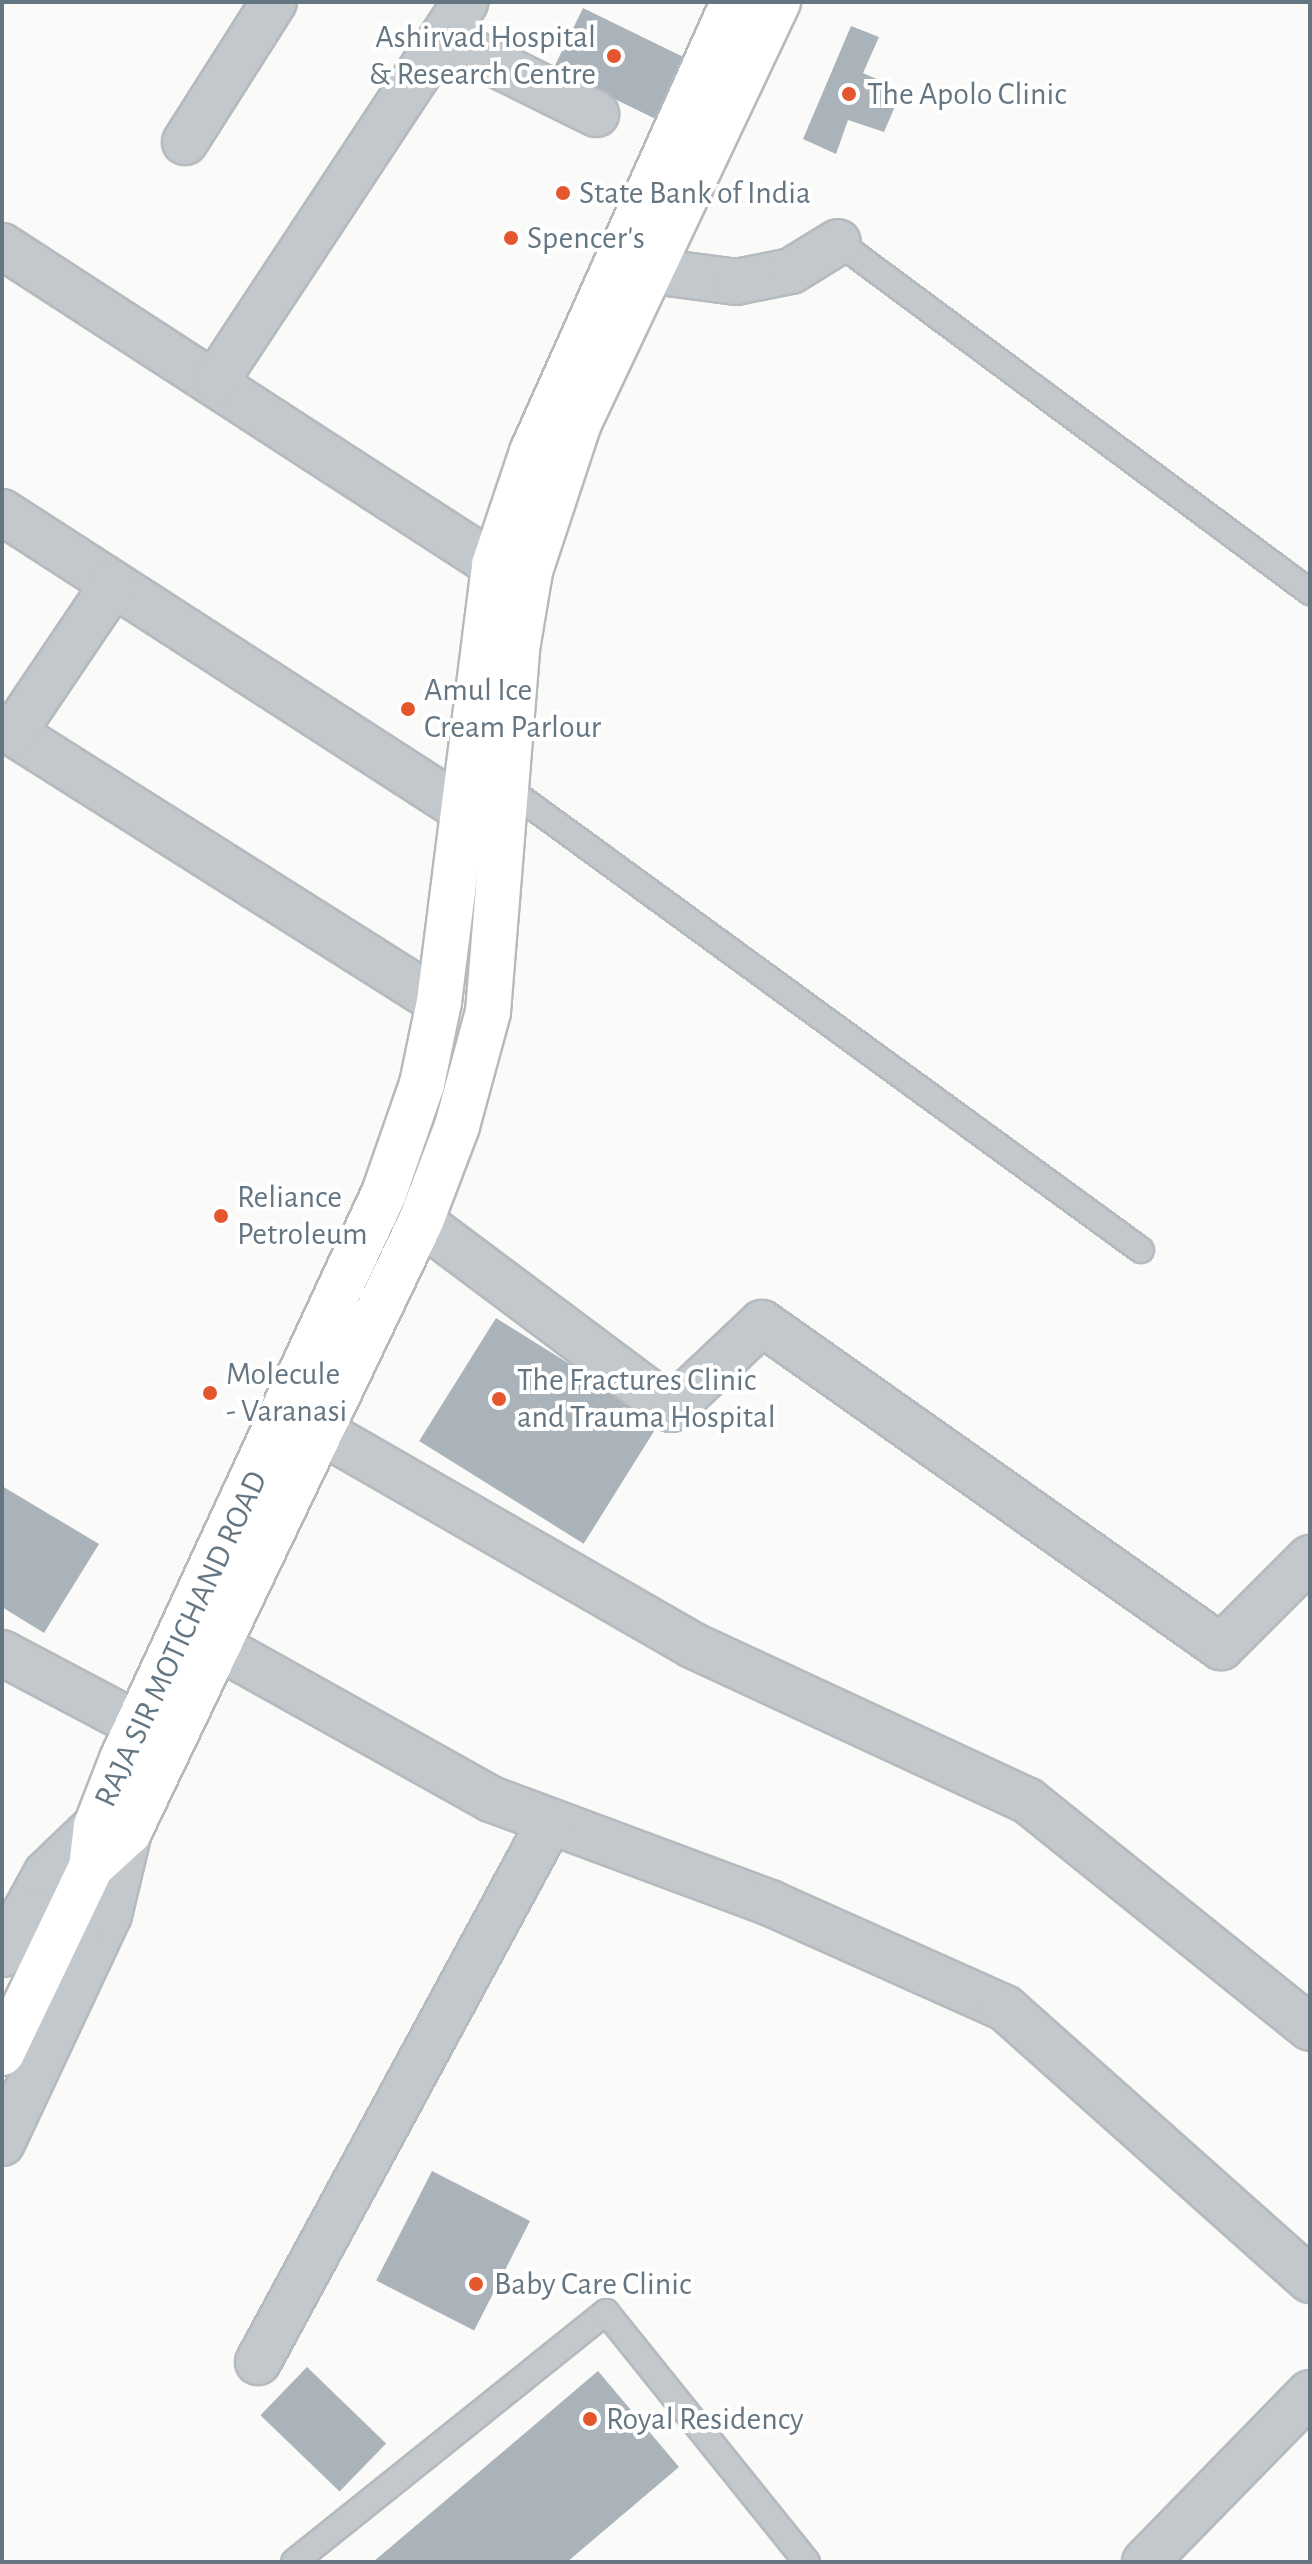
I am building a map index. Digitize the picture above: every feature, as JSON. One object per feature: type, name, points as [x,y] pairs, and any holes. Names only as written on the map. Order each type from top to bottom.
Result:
[{"type":"main road","name":"RAJA SIR MOTICHAND ROAD","points":[[105,1842],[138,1725],[384,1193],[422,1084],[439,1002],[494,565],[532,452],[631,268],[733,2]]},
{"type":"main road","points":[[2,2053],[105,1842],[219,1647],[421,1221],[457,1126],[488,1012],[530,571],[631,268],[778,2]]},
{"type":"street","points":[[185,142],[274,2]]},
{"type":"street","points":[[215,382],[455,20],[596,114]]},
{"type":"street","points":[[631,268],[736,282],[791,271],[838,242]]},
{"type":"street","points":[[2,246],[494,565]]},
{"type":"street","points":[[2,512],[462,809]]},
{"type":"street","points":[[113,585],[7,730],[439,1002]]},
{"type":"street","points":[[384,1193],[671,1409],[762,1323],[1221,1647],[1310,1558]]},
{"type":"street","points":[[322,1432],[692,1645],[1028,1801],[1310,2028]]},
{"type":"street","points":[[219,1647],[491,1799],[770,1903],[1005,2008],[1310,2280]]},
{"type":"street","points":[[2,1653],[138,1725]]},
{"type":"street","points":[[258,2362],[550,1822]]},
{"type":"street","points":[[2,1954],[46,1874],[105,1842],[109,1915],[2,2143]]},
{"type":"street","points":[[1145,2562],[1310,2393]]},
{"type":"lane","points":[[838,242],[1310,592]]},
{"type":"lane","points":[[468,762],[508,788],[1141,1250]]},
{"type":"lane","points":[[294,2562],[606,2312],[807,2562]]},
{"type":"building","points":[[583,8],[701,65],[671,127],[553,69]]},
{"type":"building","points":[[851,26],[879,37],[863,73],[902,90],[884,132],[848,120],[836,154],[803,139]]},
{"type":"building","points":[[496,1318],[661,1421],[584,1544],[419,1441]]},
{"type":"building","points":[[2,1486],[99,1544],[44,1633],[2,1607]]},
{"type":"building","points":[[432,2171],[530,2221],[474,2331],[376,2281]]},
{"type":"building","points":[[307,2367],[386,2443],[340,2492],[260,2415]]},
{"type":"building","name":"Royal Residency","points":[[598,2371],[679,2467],[567,2562],[373,2562]]},
{"type":"place","name":"Ashirvad Hospital & Research Centre","points":[[614,56]]},
{"type":"place","name":"The Apolo Clinic","points":[[849,94]]},
{"type":"place","name":"State Bank of India","points":[[563,193]]},
{"type":"place","name":"Spencer's","points":[[511,238]]},
{"type":"place","name":"Amul Ice Cream Parlour","points":[[408,709]]},
{"type":"place","name":"Reliance Petroleum","points":[[221,1216]]},
{"type":"place","name":"Molecule - Varanasi","points":[[210,1393]]},
{"type":"place","name":"The Fractures Clinic and Trauma Hospital","points":[[499,1399]]},
{"type":"place","name":"Baby Care Clinic","points":[[476,2284]]},
{"type":"place","name":"Royal Residency","points":[[590,2419]]}]
